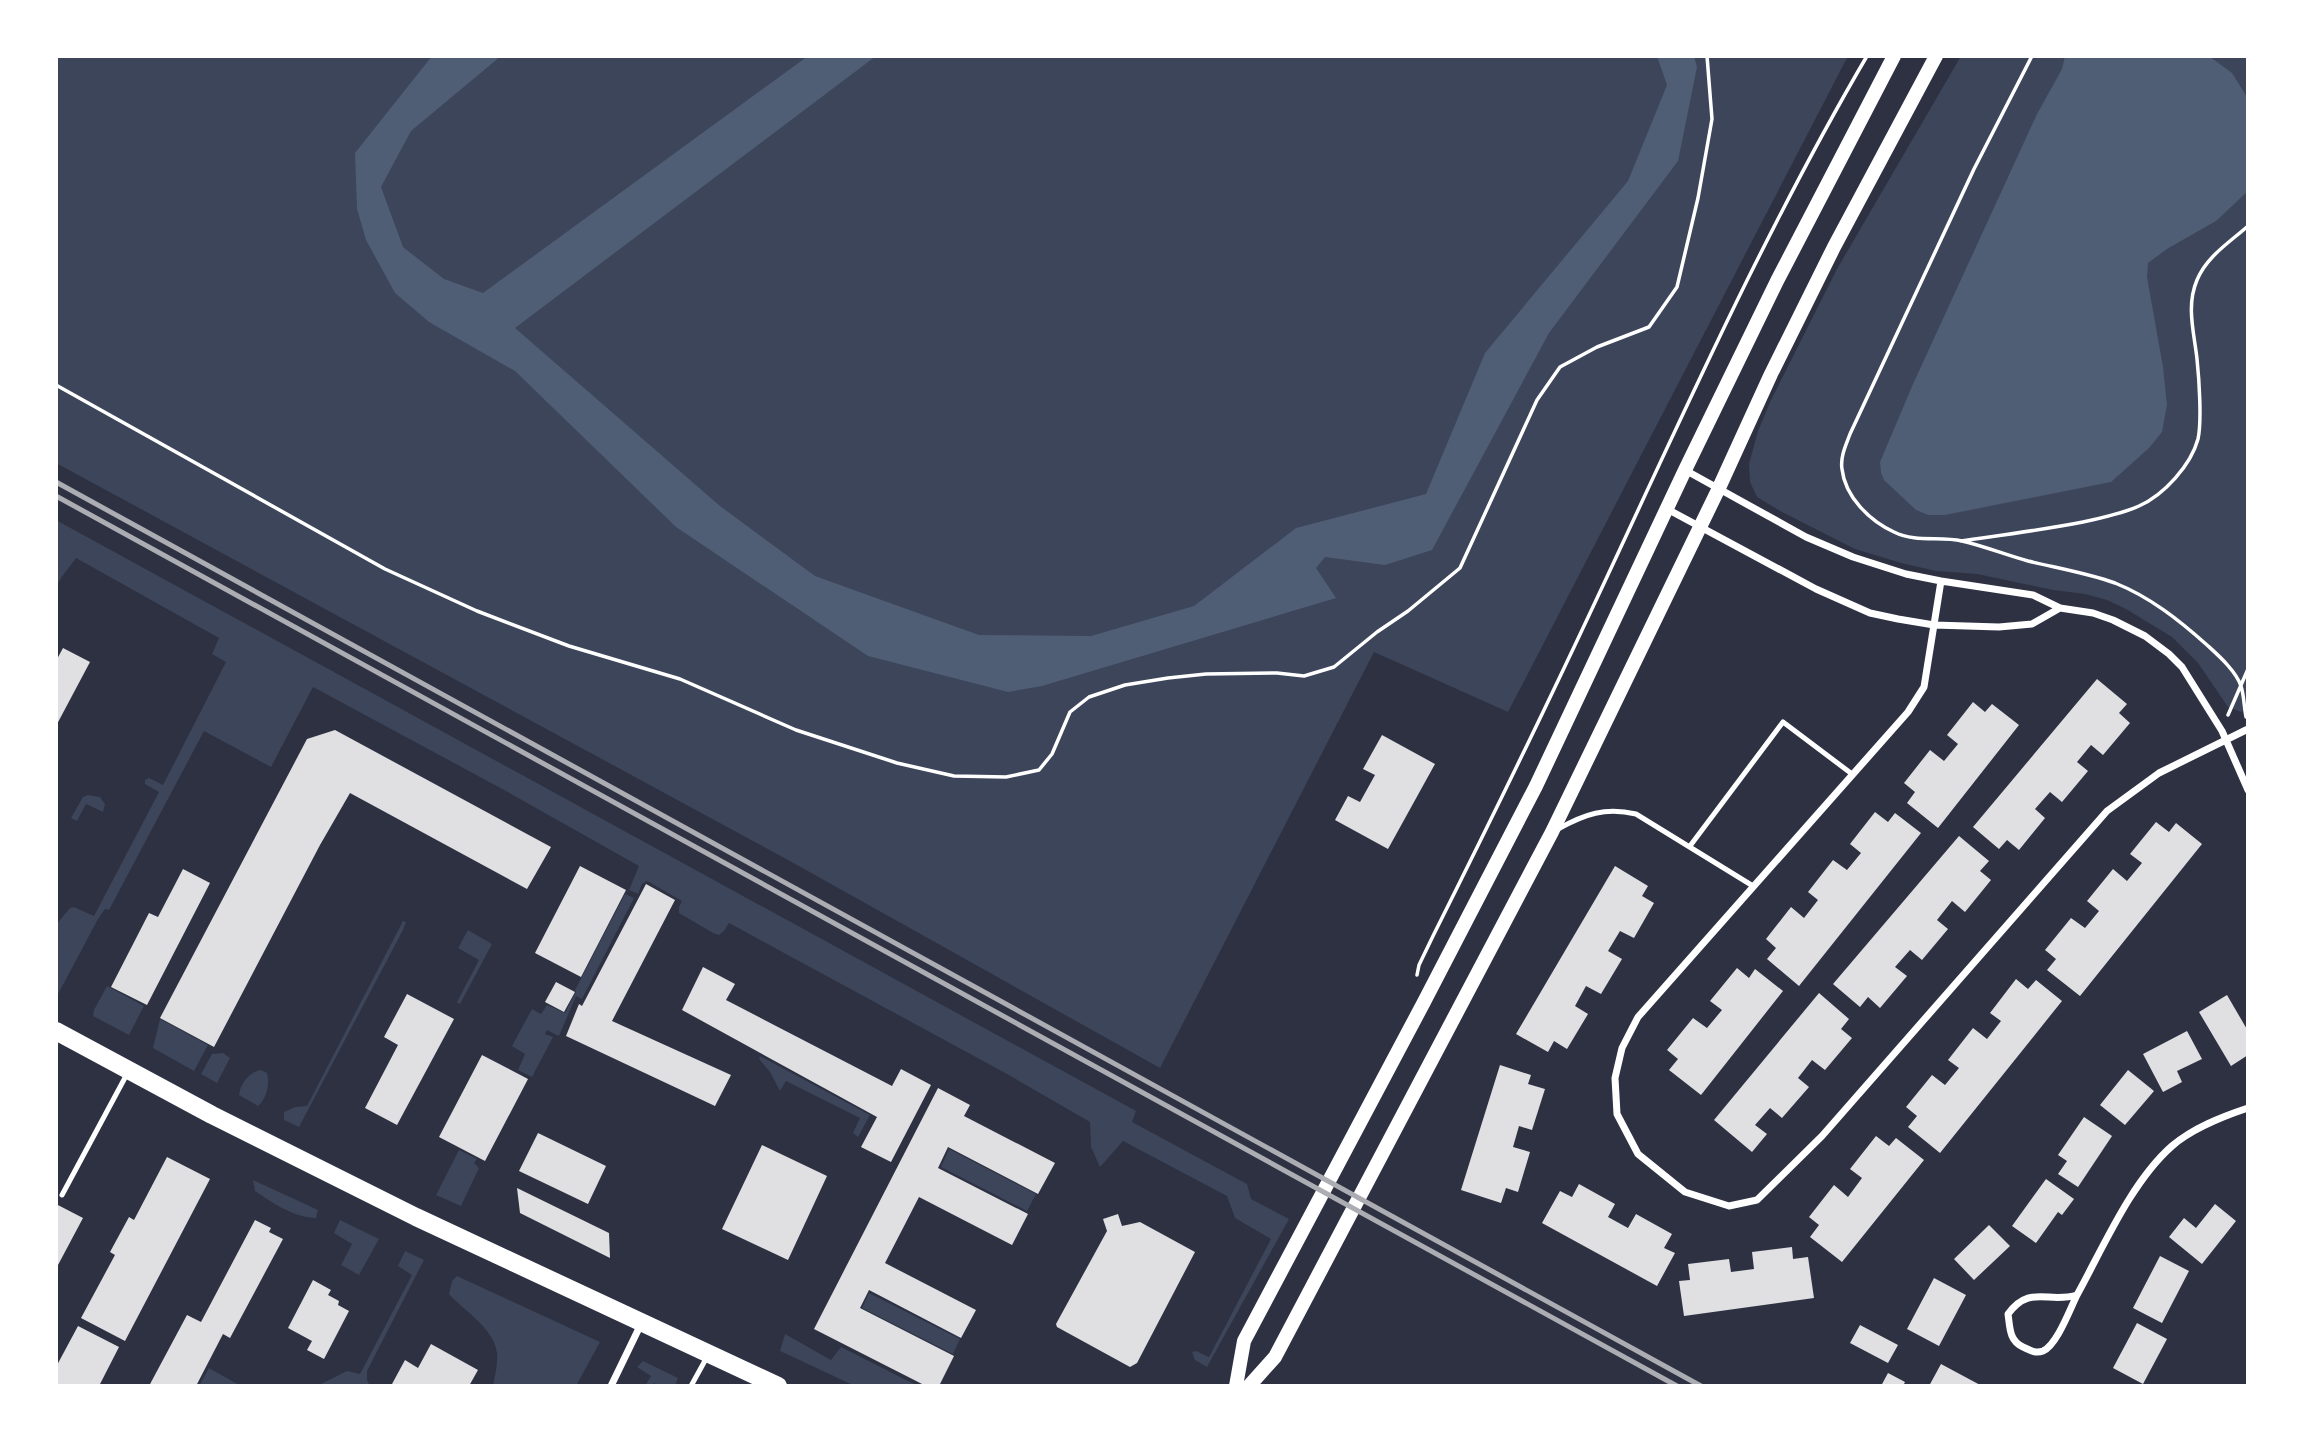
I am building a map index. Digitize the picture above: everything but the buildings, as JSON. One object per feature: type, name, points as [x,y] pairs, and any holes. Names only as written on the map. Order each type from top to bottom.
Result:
[{"type":"main road","points":[[1236,1386],[1244,1341],[1536,786],[1685,470],[1798,240],[1894,56]]},
{"type":"main road","points":[[1249,1386],[1275,1357],[1552,832],[1718,490],[1771,374],[1834,247],[1936,56]]},
{"type":"main road","points":[[56,1031],[416,1217],[778,1386]]},
{"type":"street","points":[[1685,470],[1718,490],[1835,550],[1884,567],[1941,581],[2033,595],[2060,608],[2093,613],[2113,620],[2145,636],[2169,653],[2182,667],[2224,735],[2248,790]]},
{"type":"street","points":[[1667,509],[1844,602],[1870,612],[1934,625],[1999,627],[2032,624],[2060,608]]},
{"type":"street","points":[[1941,581],[1923,687],[1908,712],[1638,1017],[1622,1048],[1615,1078],[1617,1114],[1638,1154],[1685,1192],[1729,1206],[1757,1200],[1822,1136],[2108,811],[2159,773],[2224,735],[2248,729]]},
{"type":"street","points":[[2077,1295],[2056,1298],[2038,1296],[2018,1302],[2008,1314],[2010,1333],[2016,1344],[2034,1353],[2045,1350],[2053,1341],[2130,1200],[2156,1162],[2173,1145],[2193,1132],[2221,1117],[2248,1108]]},
{"type":"street","points":[[611,1386],[642,1322]]},
{"type":"lane","points":[[1690,846],[1783,722],[1852,774]]},
{"type":"lane","points":[[1552,832],[1583,816],[1623,811],[1636,814],[1753,886]]},
{"type":"lane","points":[[62,1195],[129,1071]]},
{"type":"lane","points":[[691,1386],[709,1355]]},
{"type":"path","points":[[56,385],[385,569],[477,611],[569,646],[680,679],[796,730],[897,763],[954,776],[1006,777],[1039,770],[1052,754],[1070,712],[1090,697],[1125,685],[1168,678],[1265,673],[1304,676],[1334,667],[1460,568],[1537,400],[1560,367],[1597,348],[1649,327],[1677,287],[1698,198],[1712,119],[1707,56]]},
{"type":"path","points":[[1416,982],[1419,965],[1591,611],[1712,349],[1772,231],[1867,56]]},
{"type":"path","points":[[2032,56],[1974,169],[1842,455],[1842,470],[1850,493],[1869,516],[1881,525],[1909,538],[1959,541],[2057,527],[2114,515],[2141,506],[2171,482],[2193,452],[2198,437],[2198,361],[2191,305],[2193,292],[2211,257],[2248,226]]},
{"type":"path","points":[[1959,541],[2090,575],[2142,595],[2165,610],[2211,648],[2229,667],[2241,685],[2248,729]]},
{"type":"path","points":[[2224,735],[2247,673]]},
{"type":"shaded area","points":[[56,56],[1848,56],[1508,712],[1374,652],[1160,1068],[788,860],[56,463]]},
{"type":"shaded area","points":[[432,56],[501,56],[411,131],[381,187],[403,247],[444,279],[483,293],[808,56],[876,56],[515,328],[720,506],[815,576],[979,635],[1091,636],[1194,606],[1296,528],[1426,494],[1485,353],[1628,181],[1667,85],[1657,56],[1694,56],[1697,67],[1678,161],[1549,333],[1432,550],[1385,565],[1325,557],[1316,568],[1336,598],[1042,686],[1008,692],[868,656],[676,527],[515,371],[429,322],[395,293],[366,240],[357,209],[355,153]]},
{"type":"shaded area","points":[[1961,56],[2248,56],[2248,710],[2241,712],[2228,707],[2198,663],[2172,637],[2107,600],[1977,574],[1936,571],[1855,549],[1757,497],[1750,482],[1749,464],[1758,431],[1771,400],[1837,269]]},
{"type":"shaded area","points":[[2065,56],[2209,56],[2232,73],[2247,97],[2247,192],[2216,221],[2148,263],[2147,277],[2167,405],[2162,432],[2149,448],[2111,482],[1945,515],[1928,515],[1916,510],[1884,480],[1880,462],[2037,114],[2062,69]]},
{"type":"shaded area","points":[[56,520],[1136,1111],[1132,1122],[1247,1184],[1251,1199],[1289,1219],[1207,1367],[1195,1360],[1192,1352],[1209,1357],[1271,1239],[1235,1218],[1227,1196],[1123,1141],[1100,1167],[1091,1147],[1090,1122],[729,923],[719,935],[713,933],[679,913],[682,901],[647,881],[642,884],[638,894],[629,890],[639,866],[313,687],[271,767],[204,731],[109,910],[105,909],[98,919],[57,996],[56,925],[70,908],[74,907],[94,916],[159,792],[145,784],[145,780],[149,778],[163,785],[226,662],[212,654],[219,638],[76,558],[56,587]]},
{"type":"shaded area","points":[[83,797],[100,797],[105,804],[103,812],[86,804],[77,821],[71,818]]},
{"type":"shaded area","points":[[625,894],[634,898],[582,999],[576,996],[559,1036],[547,1030],[545,1034],[553,1037],[532,1077],[518,1070],[525,1054],[512,1046],[532,1009],[541,1014],[547,1005],[565,1013]]},
{"type":"shaded area","points":[[403,921],[406,922],[403,930],[299,1127],[284,1120],[284,1112],[307,1106]]},
{"type":"shaded area","points":[[468,930],[492,944],[460,1004],[457,1002],[479,960],[458,948]]},
{"type":"shaded area","points":[[107,986],[144,1006],[129,1035],[93,1016]]},
{"type":"shaded area","points":[[160,1019],[208,1045],[194,1071],[153,1048]]},
{"type":"shaded area","points":[[223,1053],[230,1058],[217,1083],[201,1074],[212,1054]]},
{"type":"shaded area","points":[[760,1056],[870,1115],[858,1137],[853,1133],[860,1118],[786,1081],[780,1091],[759,1059]]},
{"type":"shaded area","points":[[261,1070],[267,1073],[268,1086],[264,1099],[258,1106],[239,1095],[246,1079]]},
{"type":"shaded area","points":[[949,1149],[1036,1194],[1027,1211],[941,1167]]},
{"type":"shaded area","points":[[459,1150],[477,1159],[474,1163],[479,1168],[461,1206],[436,1195]]},
{"type":"shaded area","points":[[253,1180],[318,1210],[316,1218],[299,1215],[277,1205],[255,1191]]},
{"type":"shaded area","points":[[340,1220],[379,1239],[359,1275],[341,1265],[352,1244],[334,1233]]},
{"type":"shaded area","points":[[405,1251],[424,1260],[367,1371],[370,1386],[317,1386],[347,1371],[360,1374],[412,1275],[398,1266]]},
{"type":"shaded area","points":[[457,1276],[600,1342],[576,1386],[493,1386],[497,1361],[495,1344],[484,1328],[449,1294],[452,1281]]},
{"type":"shaded area","points":[[869,1293],[960,1339],[953,1354],[862,1308]]},
{"type":"shaded area","points":[[785,1334],[831,1360],[841,1347],[918,1386],[855,1386],[780,1351]]},
{"type":"shaded area","points":[[643,1361],[678,1378],[675,1386],[659,1386],[654,1383],[652,1386],[645,1386],[651,1376],[637,1367]]},
{"type":"shaded area","points":[[209,1368],[239,1385],[241,1386],[199,1386]]},
{"type":"railway","points":[[56,482],[1701,1386]]},
{"type":"railway","points":[[56,496],[1677,1386]]}]
